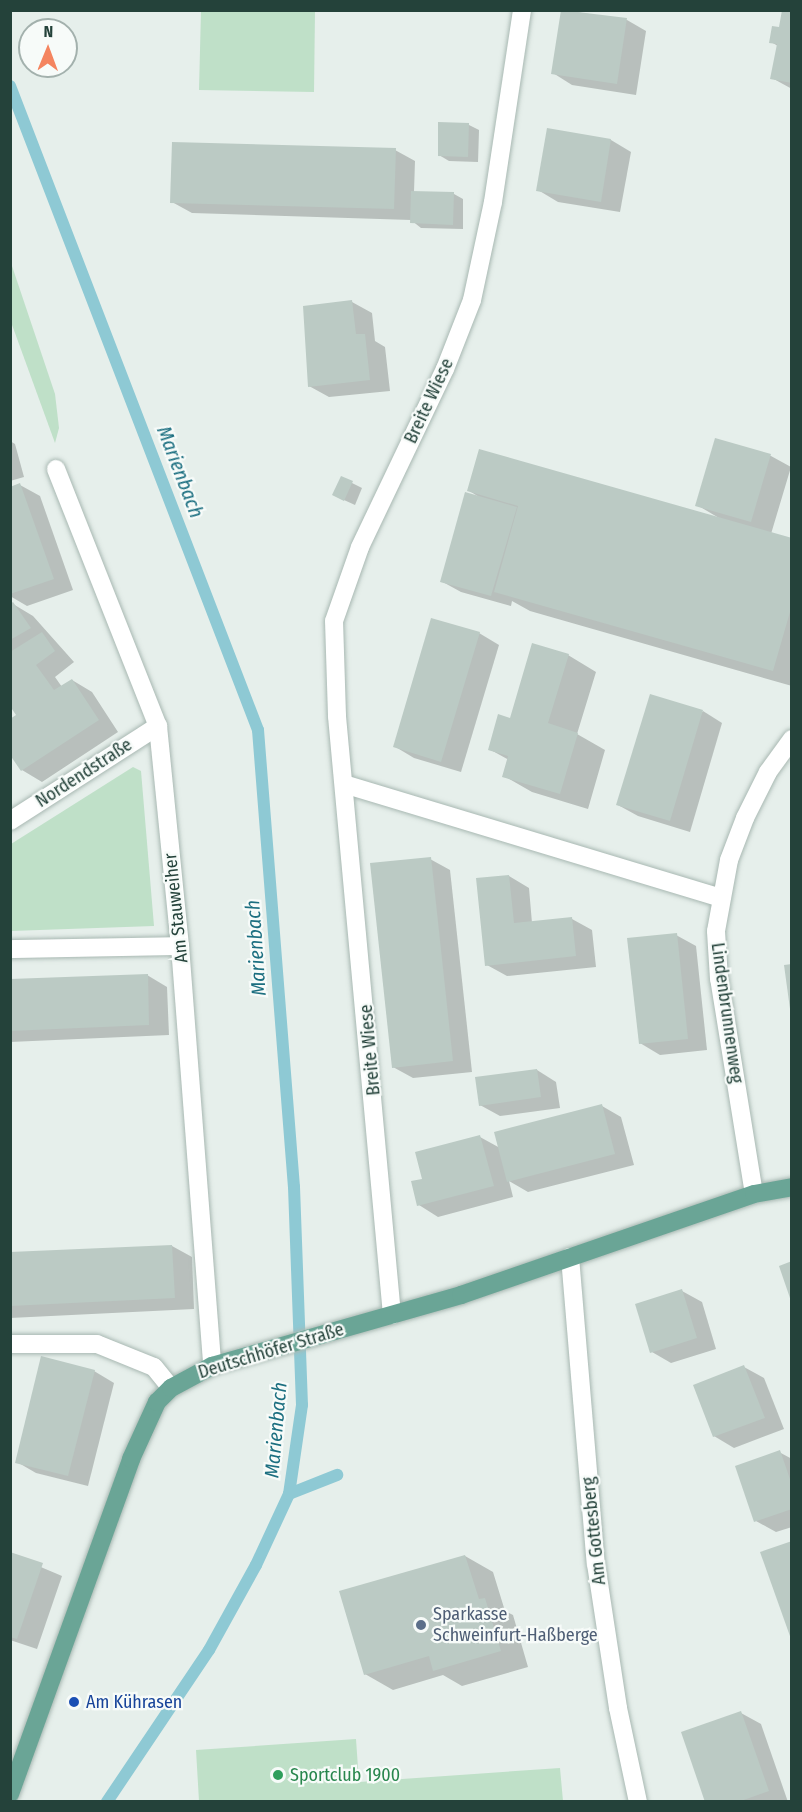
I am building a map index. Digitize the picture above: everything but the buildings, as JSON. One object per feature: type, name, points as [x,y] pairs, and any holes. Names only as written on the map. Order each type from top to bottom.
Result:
[{"type":"main road","name":"Deutschhöfer Straße","points":[[10,1794],[130,1459],[157,1402],[171,1388],[212,1366],[392,1315],[754,1194],[792,1186]]},
{"type":"street","name":"Breite Wiese","points":[[392,1315],[347,785],[338,716],[334,621],[360,548],[445,369],[472,300],[494,202],[522,10]]},
{"type":"street","name":"Am Stauweiher","points":[[56,469],[158,726],[180,946],[212,1366]]},
{"type":"street","name":"Nordendstraße","points":[[10,821],[158,726]]},
{"type":"street","name":"Lindenbrunnenweg","points":[[754,1194],[719,979],[716,931],[720,898],[745,818],[768,772],[792,738]]},
{"type":"street","points":[[347,785],[720,898]]},
{"type":"street","points":[[10,949],[180,946]]},
{"type":"street","name":"Am Gottesberg","points":[[570,1257],[596,1564],[618,1708],[638,1802]]},
{"type":"street","points":[[10,1344],[97,1344],[154,1367],[171,1388]]},
{"type":"green space","points":[[201,11],[315,11],[314,92],[199,90]]},
{"type":"green space","points":[[11,263],[55,394],[59,428],[55,443],[11,322]]},
{"type":"green space","points":[[133,767],[141,771],[154,926],[11,931],[11,844]]},
{"type":"green space","name":"Sportclub 1900","points":[[356,1739],[359,1782],[560,1768],[563,1801],[199,1801],[196,1750]]},
{"type":"waterway","name":"Marienbach","points":[[10,86],[258,730],[294,1187],[302,1405],[289,1494],[256,1565],[209,1650],[107,1802]]},
{"type":"waterway","points":[[289,1494],[337,1475]]},
{"type":"place","name":"Sparkasse Schweinfurt-Haßberge","points":[[421,1625]]},
{"type":"place","name":"Am Kührasen","points":[[74,1702]]},
{"type":"place","name":"Sportclub 1900","points":[[278,1775]]}]
